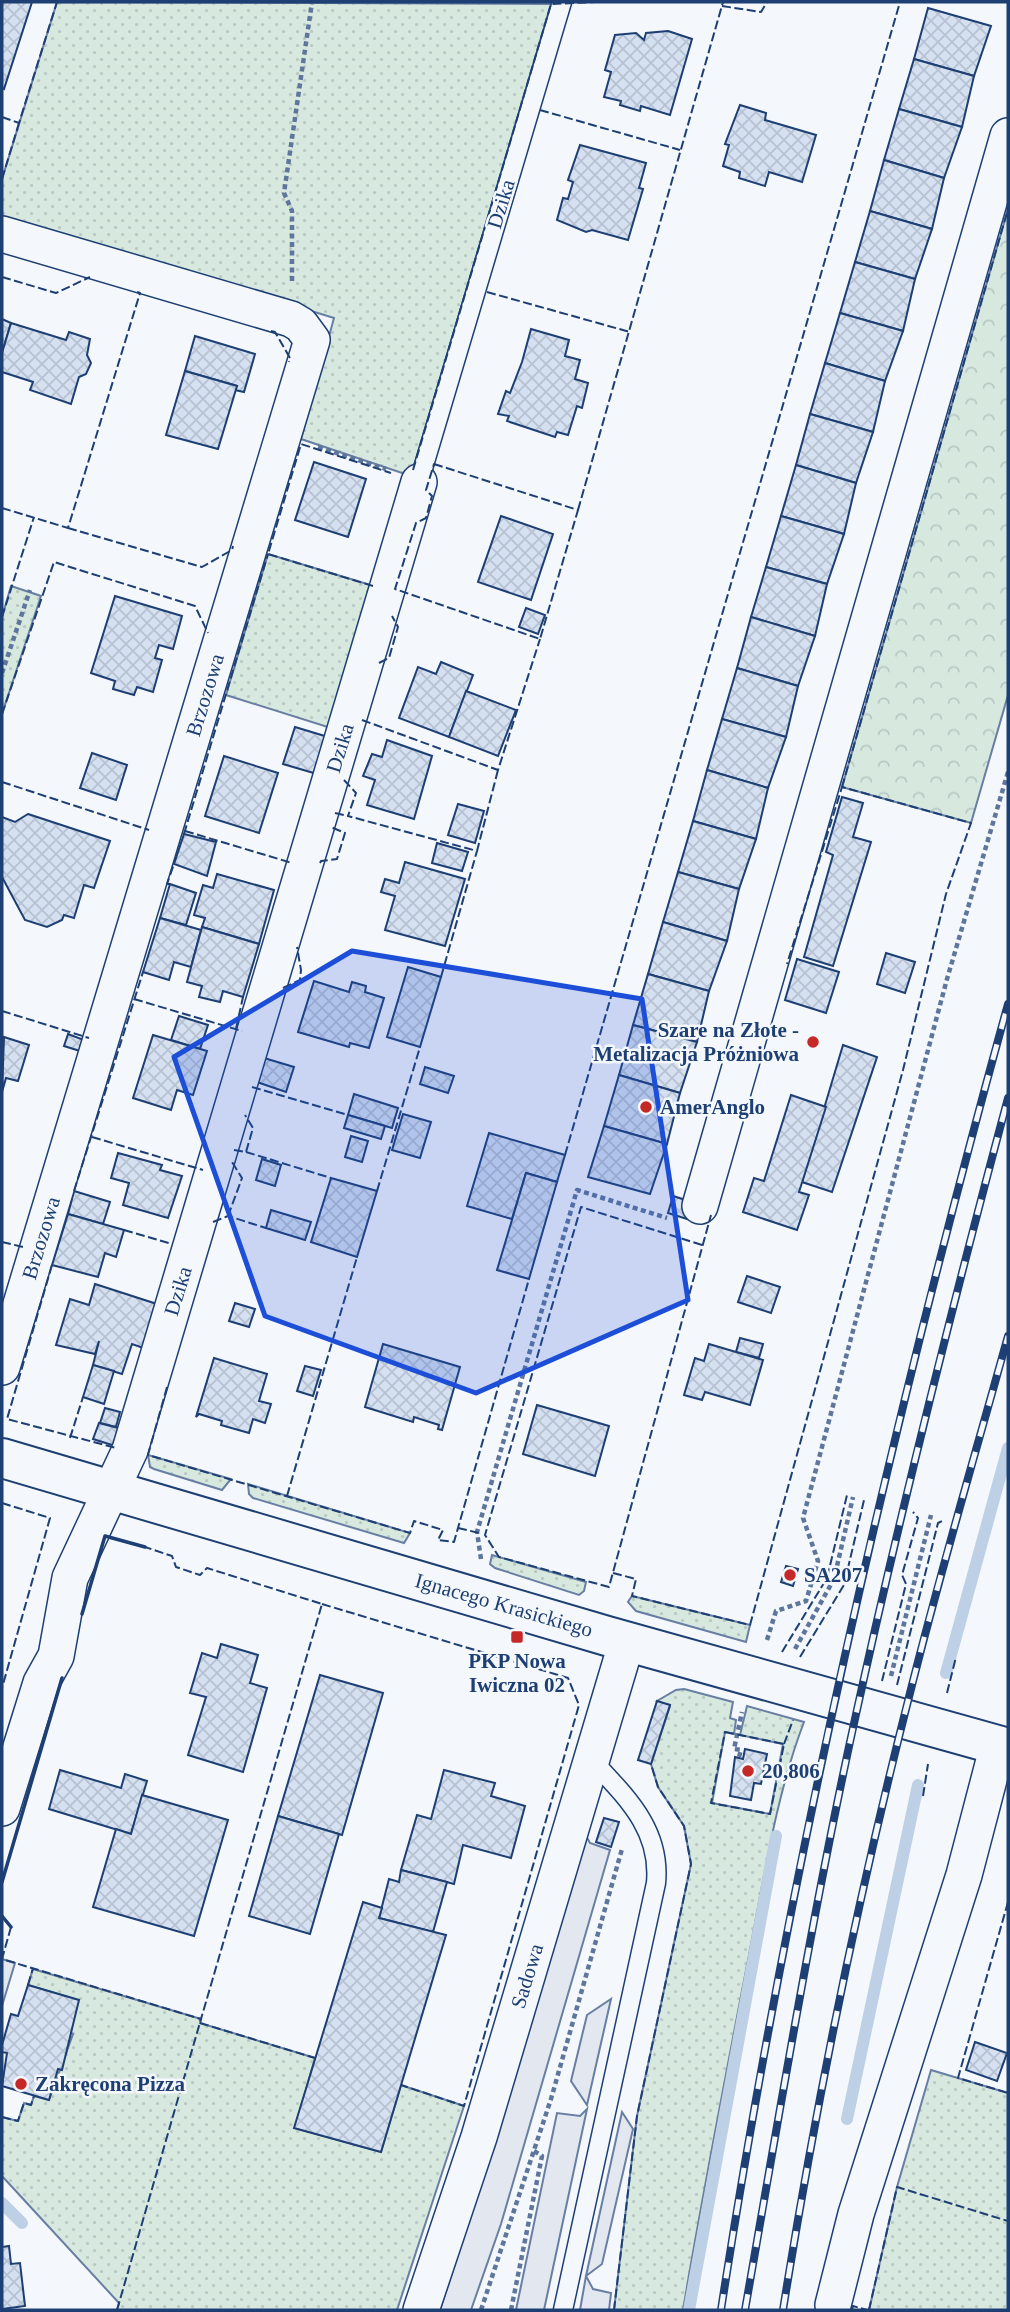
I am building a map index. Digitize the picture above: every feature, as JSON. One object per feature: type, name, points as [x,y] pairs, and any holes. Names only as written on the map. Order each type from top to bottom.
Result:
[{"type":"street","points":[[699,1206],[1008,136]]},
{"type":"street","points":[[2,234],[291,319]]},
{"type":"street","name":"Brzozowa","points":[[2,1367],[312,340],[301,325],[291,319]]},
{"type":"street","name":"Dzika","points":[[2,1808],[41,1683],[56,1656],[70,1578],[130,1450],[418,483]]},
{"type":"street","name":"Ignacego Krasickiego","points":[[2,1458],[627,1641],[1003,1746]]},
{"type":"street","name":"Sadowa","points":[[421,2310],[479,2137],[627,1641]]},
{"type":"street","points":[[832,2307],[856,2214],[1003,1746]]},
{"type":"lane","name":"Dzika","points":[[418,483],[562,2]]},
{"type":"lane","points":[[563,2310],[656,1883],[658,1859],[652,1835],[591,1759]]},
{"type":"path","points":[[291,319],[292,211],[284,193],[312,2]]},
{"type":"path","points":[[284,436],[408,477],[418,483]]},
{"type":"path","points":[[2,673],[30,590]]},
{"type":"path","points":[[766,1643],[776,1611],[806,1601],[818,1561],[803,1518],[943,992],[1008,772]]},
{"type":"path","points":[[477,1532],[576,1191],[694,1227],[699,1206]]},
{"type":"path","points":[[794,1650],[834,1579],[853,1497]]},
{"type":"path","points":[[890,1678],[931,1515]]},
{"type":"path","points":[[737,1735],[734,1749],[741,1750],[739,1757]]},
{"type":"path","points":[[481,2310],[534,2151],[633,1808]]},
{"type":"path","points":[[511,2310],[542,2156],[534,2151]]},
{"type":"highlighted area","points":[[352,951],[642,999],[688,1300],[476,1393],[265,1316],[174,1057]]},
{"type":"green space","points":[[57,2],[551,4],[411,476],[301,439],[334,318],[2,216],[2,179]]},
{"type":"green space","points":[[1008,209],[1008,695],[971,823],[842,787]]},
{"type":"green space","points":[[268,554],[377,587],[334,729],[226,695]]},
{"type":"green space","points":[[11,586],[41,596],[2,714],[2,617]]},
{"type":"green space","points":[[148,1455],[231,1479],[222,1490],[154,1469],[150,1467]]},
{"type":"green space","points":[[248,1484],[410,1533],[404,1543],[253,1498],[249,1494]]},
{"type":"green space","points":[[492,1555],[586,1582],[584,1591],[579,1595],[495,1568],[490,1564]]},
{"type":"green space","points":[[632,1596],[750,1625],[746,1642],[636,1611],[628,1602]]},
{"type":"green space","points":[[684,1689],[733,1702],[730,1718],[736,1720],[734,1734],[725,1732],[712,1803],[770,1814],[783,1744],[740,1735],[747,1706],[804,1722],[786,1778],[772,1837],[683,2310],[614,2310],[637,2116],[691,1864],[684,1826],[658,1787],[651,1764],[670,1706],[657,1701],[676,1690]]},
{"type":"green space","points":[[33,1969],[201,2019],[200,2023],[315,2058],[295,2128],[381,2152],[401,2085],[464,2106],[397,2310],[117,2310],[119,2303],[2,2176],[2,2117],[18,2121],[24,2103],[31,2105],[34,2096],[49,2100],[73,2034],[69,2031],[78,2000],[28,1985]]},
{"type":"green space","points":[[931,2070],[1008,2093],[1008,2310],[869,2310],[897,2187]]},
{"type":"shaded area","points":[[585,1834],[590,1843],[610,1850],[501,2224],[471,2310],[440,2310],[502,2119]]},
{"type":"shaded area","points":[[2,1959],[15,1963],[2,2006]]},
{"type":"shaded area","points":[[611,1999],[587,2105],[571,2081],[587,2015]]},
{"type":"shaded area","points":[[587,2109],[544,2310],[516,2310],[557,2113],[580,2116]]},
{"type":"shaded area","points":[[622,2112],[633,2129],[602,2264],[586,2276]]},
{"type":"shaded area","points":[[586,2276],[593,2289],[611,2293],[609,2310],[580,2310]]},
{"type":"building","points":[[2,2],[32,2],[4,89],[2,88]]},
{"type":"building","points":[[928,8],[991,26],[974,76],[914,59]]},
{"type":"building","points":[[668,31],[692,39],[670,115],[641,106],[640,111],[620,105],[621,101],[604,97],[611,72],[605,70],[615,35],[636,33],[644,40],[646,33]]},
{"type":"building","points":[[914,59],[974,76],[962,127],[899,109]]},
{"type":"building","points":[[740,105],[766,113],[765,120],[816,135],[802,182],[769,172],[765,186],[739,178],[740,172],[723,166],[729,145],[725,144]]},
{"type":"building","points":[[899,109],[962,127],[944,178],[884,160]]},
{"type":"building","points":[[580,145],[646,163],[639,188],[643,189],[628,240],[592,230],[586,232],[557,220],[563,198],[568,199],[573,182],[568,180]]},
{"type":"building","points":[[884,160],[944,178],[932,229],[870,211]]},
{"type":"building","points":[[870,211],[932,229],[915,279],[855,262]]},
{"type":"building","points":[[855,262],[915,279],[903,331],[840,313]]},
{"type":"building","points":[[840,313],[903,331],[885,381],[825,363]]},
{"type":"building","points":[[2,319],[11,323],[2,353]]},
{"type":"building","points":[[11,323],[66,340],[69,332],[90,339],[87,355],[91,363],[86,374],[79,377],[71,404],[30,390],[33,382],[2,372],[2,353]]},
{"type":"building","points":[[531,329],[569,340],[565,356],[580,360],[575,379],[588,383],[582,408],[577,406],[568,435],[557,432],[555,437],[507,421],[509,416],[498,414],[506,391],[510,393]]},
{"type":"building","points":[[195,336],[255,354],[244,392],[235,390],[237,386],[185,371]]},
{"type":"building","points":[[825,363],[885,381],[873,432],[810,414]]},
{"type":"building","points":[[185,371],[237,386],[218,449],[166,435]]},
{"type":"building","points":[[810,414],[873,432],[856,483],[796,465]]},
{"type":"building","points":[[314,462],[366,479],[348,537],[295,520]]},
{"type":"building","points":[[796,465],[856,483],[844,534],[781,516]]},
{"type":"building","points":[[501,516],[553,534],[531,600],[478,582]]},
{"type":"building","points":[[781,516],[844,534],[827,584],[766,567]]},
{"type":"building","points":[[766,567],[827,584],[815,636],[751,617]]},
{"type":"building","points":[[115,596],[182,616],[173,649],[159,645],[155,658],[162,660],[153,692],[137,687],[134,695],[113,689],[115,681],[91,673]]},
{"type":"building","points":[[526,608],[545,615],[538,634],[519,627]]},
{"type":"building","points":[[751,617],[815,636],[798,686],[737,668]]},
{"type":"building","points":[[441,662],[473,675],[449,737],[399,718],[418,667],[436,674]]},
{"type":"building","points":[[737,668],[798,686],[786,737],[722,719]]},
{"type":"building","points":[[466,691],[516,710],[498,756],[449,737]]},
{"type":"building","points":[[722,719],[786,737],[768,788],[707,770]]},
{"type":"building","points":[[295,727],[328,737],[317,774],[283,764]]},
{"type":"building","points":[[387,740],[432,756],[414,819],[367,805],[375,780],[363,776],[372,754],[382,757]]},
{"type":"building","points":[[92,753],[127,765],[116,800],[80,788]]},
{"type":"building","points":[[224,756],[278,773],[259,833],[205,816]]},
{"type":"building","points":[[707,770],[768,788],[756,839],[693,821]]},
{"type":"building","points":[[842,797],[863,803],[853,837],[871,842],[833,966],[804,957],[833,855],[826,852]]},
{"type":"building","points":[[458,804],[484,811],[475,843],[448,835]]},
{"type":"building","points":[[28,814],[110,841],[94,888],[84,885],[74,918],[64,915],[62,920],[47,927],[25,920],[2,877],[2,817],[15,822]]},
{"type":"building","points":[[693,821],[756,839],[739,889],[678,872]]},
{"type":"building","points":[[184,834],[216,842],[207,876],[174,864]]},
{"type":"building","points":[[437,843],[468,852],[462,871],[432,863]]},
{"type":"building","points":[[405,862],[465,879],[445,946],[385,930],[395,896],[381,892],[385,879],[399,883]]},
{"type":"building","points":[[678,872],[739,889],[727,941],[663,922]]},
{"type":"building","points":[[217,874],[274,890],[259,944],[202,927],[205,918],[194,915],[203,885],[213,888]]},
{"type":"building","points":[[170,884],[196,893],[186,925],[160,918]]},
{"type":"building","points":[[160,918],[201,930],[191,967],[174,962],[169,980],[143,972]]},
{"type":"building","points":[[663,922],[727,941],[709,991],[648,974]]},
{"type":"building","points":[[202,927],[259,944],[243,997],[223,991],[220,1002],[199,997],[202,986],[187,982]]},
{"type":"building","points":[[886,953],[915,962],[905,993],[877,984]]},
{"type":"building","points":[[797,959],[839,972],[826,1013],[785,1000]]},
{"type":"building","points":[[408,967],[441,977],[420,1047],[387,1037]]},
{"type":"building","points":[[648,974],[709,991],[697,1042],[633,1025]]},
{"type":"building","points":[[314,981],[349,992],[352,982],[366,986],[365,992],[384,998],[369,1048],[350,1043],[349,1047],[298,1032]]},
{"type":"building","points":[[179,1016],[208,1025],[200,1049],[171,1040]]},
{"type":"building","points":[[633,1025],[697,1042],[680,1093],[619,1075]]},
{"type":"building","points":[[68,1034],[84,1040],[80,1051],[64,1046]]},
{"type":"building","points":[[153,1035],[207,1051],[193,1095],[177,1090],[171,1110],[133,1098]]},
{"type":"building","points":[[4,1037],[29,1045],[18,1081],[6,1078],[2,1092]]},
{"type":"building","points":[[843,1045],[877,1057],[832,1192],[802,1182]]},
{"type":"building","points":[[264,1058],[294,1067],[286,1092],[257,1082]]},
{"type":"building","points":[[425,1067],[454,1076],[448,1093],[420,1084]]},
{"type":"building","points":[[619,1075],[680,1093],[667,1144],[604,1126]]},
{"type":"building","points":[[354,1094],[398,1108],[392,1128],[348,1115]]},
{"type":"building","points":[[791,1095],[826,1107],[799,1192],[809,1195],[797,1230],[743,1212],[754,1178],[764,1181]]},
{"type":"building","points":[[403,1114],[431,1122],[420,1158],[392,1150]]},
{"type":"building","points":[[348,1115],[385,1126],[381,1139],[344,1128]]},
{"type":"building","points":[[604,1126],[667,1144],[650,1194],[588,1177]]},
{"type":"building","points":[[489,1133],[565,1155],[557,1182],[526,1173],[512,1219],[467,1206]]},
{"type":"building","points":[[351,1136],[368,1141],[362,1162],[345,1157]]},
{"type":"building","points":[[118,1153],[162,1165],[160,1170],[182,1176],[168,1218],[123,1205],[129,1183],[111,1178]]},
{"type":"building","points":[[262,1159],[281,1165],[275,1186],[256,1180]]},
{"type":"building","points":[[526,1173],[557,1182],[529,1279],[497,1270]]},
{"type":"building","points":[[331,1178],[377,1191],[357,1257],[311,1242]]},
{"type":"building","points":[[74,1191],[110,1202],[103,1224],[68,1214]]},
{"type":"building","points":[[673,1196],[692,1202],[687,1219],[668,1213]]},
{"type":"building","points":[[271,1210],[311,1222],[305,1240],[266,1228]]},
{"type":"building","points":[[68,1214],[124,1230],[116,1257],[105,1253],[98,1277],[52,1265]]},
{"type":"building","points":[[747,1276],[780,1287],[771,1313],[738,1302]]},
{"type":"building","points":[[95,1284],[160,1305],[146,1349],[132,1344],[122,1374],[93,1365],[99,1341],[95,1354],[56,1345],[70,1299],[89,1305]]},
{"type":"building","points":[[235,1303],[255,1309],[249,1327],[229,1321]]},
{"type":"building","points":[[740,1338],[763,1344],[759,1358],[736,1352]]},
{"type":"building","points":[[383,1344],[460,1367],[442,1430],[438,1429],[439,1425],[414,1417],[413,1422],[365,1407]]},
{"type":"building","points":[[709,1344],[763,1360],[750,1405],[705,1392],[702,1400],[684,1395],[695,1358],[704,1361]]},
{"type":"building","points":[[214,1358],[267,1374],[259,1401],[271,1404],[265,1423],[253,1419],[249,1433],[221,1425],[222,1421],[199,1414],[196,1417]]},
{"type":"building","points":[[93,1365],[114,1371],[104,1404],[83,1397]]},
{"type":"building","points":[[305,1366],[321,1370],[313,1396],[297,1391]]},
{"type":"building","points":[[537,1405],[609,1426],[595,1476],[523,1454]]},
{"type":"building","points":[[105,1408],[120,1412],[116,1427],[100,1423]]},
{"type":"building","points":[[99,1423],[122,1429],[118,1443],[112,1445],[93,1439]]},
{"type":"building","name":"SA207","points":[[786,1566],[798,1569],[793,1586],[781,1582]]},
{"type":"building","points":[[221,1644],[258,1655],[250,1683],[267,1688],[243,1772],[188,1755],[206,1697],[190,1693],[202,1653],[217,1658]]},
{"type":"building","points":[[320,1675],[383,1693],[342,1835],[278,1816]]},
{"type":"building","points":[[657,1701],[670,1705],[651,1764],[638,1760]]},
{"type":"building","name":"20,806","points":[[745,1749],[767,1754],[761,1784],[754,1783],[751,1800],[730,1796],[735,1757],[743,1759]]},
{"type":"building","points":[[60,1770],[121,1788],[125,1774],[147,1781],[131,1834],[49,1809]]},
{"type":"building","points":[[444,1770],[495,1783],[491,1796],[525,1806],[511,1858],[463,1845],[454,1884],[401,1870],[417,1815],[431,1819]]},
{"type":"building","points":[[142,1795],[228,1820],[194,1936],[93,1907],[116,1829],[131,1834]]},
{"type":"building","points":[[278,1816],[339,1834],[310,1934],[249,1916]]},
{"type":"building","points":[[604,1818],[619,1822],[611,1847],[596,1842]]},
{"type":"building","points":[[401,1870],[447,1882],[433,1932],[379,1918],[389,1879],[399,1882]]},
{"type":"building","points":[[363,1902],[382,1908],[379,1918],[446,1935],[381,2152],[294,2128]]},
{"type":"building","points":[[28,1985],[79,2000],[62,2070],[58,2069],[49,2100],[2,2086],[7,2053],[2,2052],[2,2045],[11,2014],[18,2016]]},
{"type":"building","points":[[975,2042],[1007,2053],[997,2081],[966,2070]]},
{"type":"building","points":[[9,2246],[11,2264],[20,2263],[25,2306],[2,2309],[2,2247]]},
{"type":"waterway","points":[[946,1673],[1008,1448]]},
{"type":"waterway","points":[[847,2119],[918,1785]]},
{"type":"waterway","points":[[689,2310],[776,1836]]},
{"type":"waterway","points":[[2,2203],[22,2223]]},
{"type":"railway","points":[[721,2310],[778,1981],[845,1653],[923,1328],[1008,1004]]},
{"type":"railway","points":[[745,2310],[809,1946],[853,1728],[927,1412],[1008,1098]]},
{"type":"railway","points":[[783,2310],[809,2155],[873,1846],[921,1648],[1008,1336]]},
{"type":"fence","points":[[2,117],[19,123],[57,2]]},
{"type":"fence","points":[[413,470],[551,4],[596,2]]},
{"type":"fence","points":[[578,510],[723,2]]},
{"type":"fence","points":[[722,6],[761,12],[767,2]]},
{"type":"fence","points":[[565,1155],[900,2]]},
{"type":"fence","points":[[540,110],[680,150]]},
{"type":"fence","points":[[2,179],[19,123]]},
{"type":"fence","points":[[842,787],[1008,209]]},
{"type":"fence","points":[[2,277],[56,293],[90,277]]},
{"type":"fence","points":[[2,508],[68,528],[140,293],[137,292]]},
{"type":"fence","points":[[487,292],[630,332]]},
{"type":"fence","points":[[271,331],[275,332],[290,358],[289,362]]},
{"type":"fence","points":[[373,586],[268,554],[301,444],[391,473]]},
{"type":"fence","points":[[434,464],[578,510],[540,639],[395,589],[416,523],[426,518],[432,496],[426,490],[434,464]]},
{"type":"fence","points":[[2,617],[34,517]]},
{"type":"fence","points":[[68,528],[202,567],[232,550],[233,546]]},
{"type":"fence","points":[[184,834],[268,554]]},
{"type":"fence","points":[[2,714],[54,562],[195,606],[208,633]]},
{"type":"fence","points":[[379,663],[389,658],[398,627],[392,616]]},
{"type":"fence","points":[[362,720],[498,770],[540,639]]},
{"type":"fence","points":[[344,780],[356,793],[348,816],[477,851],[498,770]]},
{"type":"fence","points":[[2,782],[149,830]]},
{"type":"fence","points":[[613,1573],[636,1579],[632,1596],[750,1625],[903,1070],[946,894],[971,823],[842,787],[787,964]]},
{"type":"fence","points":[[335,813],[348,816]]},
{"type":"fence","points":[[320,863],[337,859],[345,833],[331,827]]},
{"type":"fence","points":[[185,831],[292,863]]},
{"type":"fence","points":[[441,977],[477,851]]},
{"type":"fence","points":[[170,884],[167,884],[174,864]]},
{"type":"fence","points":[[283,988],[300,980],[297,947]]},
{"type":"fence","points":[[74,1191],[143,972]]},
{"type":"fence","points":[[236,1029],[243,997]]},
{"type":"fence","points":[[134,999],[242,1031]]},
{"type":"fence","points":[[2,1011],[89,1038]]},
{"type":"fence","points":[[377,1191],[420,1047]]},
{"type":"fence","points":[[252,1087],[348,1115]]},
{"type":"fence","points":[[234,1150],[246,1152],[253,1128],[245,1115]]},
{"type":"fence","points":[[92,1137],[203,1170]]},
{"type":"fence","points":[[246,1152],[331,1178]]},
{"type":"fence","points":[[228,1216],[242,1178],[232,1162]]},
{"type":"fence","points":[[702,1245],[581,1207],[485,1535],[499,1557],[609,1587],[711,1215]]},
{"type":"fence","points":[[213,1222],[228,1216],[266,1228]]},
{"type":"fence","points":[[124,1230],[172,1244]]},
{"type":"fence","points":[[2,1242],[23,1247]]},
{"type":"fence","points":[[287,1496],[357,1257]]},
{"type":"fence","points":[[52,1265],[7,1419],[116,1448]]},
{"type":"fence","points":[[167,1387],[148,1455],[410,1533],[414,1521],[443,1530],[438,1540],[454,1542],[529,1279]]},
{"type":"fence","points":[[70,1438],[83,1397]]},
{"type":"fence","points":[[782,1652],[827,1578],[847,1495]]},
{"type":"fence","points":[[800,1657],[844,1585],[864,1500]]},
{"type":"fence","points":[[2,1503],[50,1518],[2,1688]]},
{"type":"fence","points":[[882,1681],[906,1584],[902,1575],[918,1518],[913,1512]]},
{"type":"fence","points":[[897,1685],[938,1523],[944,1520]]},
{"type":"fence","points":[[458,1528],[479,1533]]},
{"type":"fence","points":[[11,1927],[2,1959],[201,2019],[322,1604],[207,1568],[200,1575],[176,1567],[172,1556],[145,1547]]},
{"type":"fence","points":[[322,1604],[568,1678],[579,1705],[464,2106],[401,2085]]},
{"type":"fence","points":[[947,1693],[956,1657]]},
{"type":"fence","points":[[784,1744],[793,1720]]},
{"type":"fence","points":[[725,1732],[784,1744],[770,1814],[711,1803],[725,1732]]},
{"type":"fence","points":[[614,2310],[637,2116],[691,1864],[684,1826],[658,1787],[651,1764]]},
{"type":"fence","points":[[923,1796],[928,1764]]},
{"type":"fence","points":[[1008,1902],[958,2078],[1008,2093]]},
{"type":"fence","points":[[28,1985],[33,1968]]},
{"type":"fence","points":[[117,2310],[201,2019]]},
{"type":"fence","points":[[200,2023],[315,2058]]},
{"type":"fence","points":[[2,2117],[18,2121],[24,2103],[31,2105],[34,2096]]},
{"type":"fence","points":[[869,2310],[897,2187],[1008,2221]]},
{"type":"fence","points":[[852,2310],[853,2306],[867,2310]]},
{"type":"wall","points":[[82,1614],[105,1536],[145,1547]]},
{"type":"wall","points":[[2,1882],[62,1678]]},
{"type":"wall","points":[[2,1916],[11,1927]]},
{"type":"place","name":"Szare na Złote - Metalizacja Próżniowa","points":[[813,1042]]},
{"type":"place","name":"AmerAnglo","points":[[646,1107]]},
{"type":"place","name":"SA207","points":[[790,1575]]},
{"type":"place","name":"PKP Nowa Iwiczna 02","points":[[517,1637]]},
{"type":"place","name":"20,806","points":[[748,1771]]},
{"type":"place","name":"Zakręcona Pizza","points":[[21,2084]]}]
